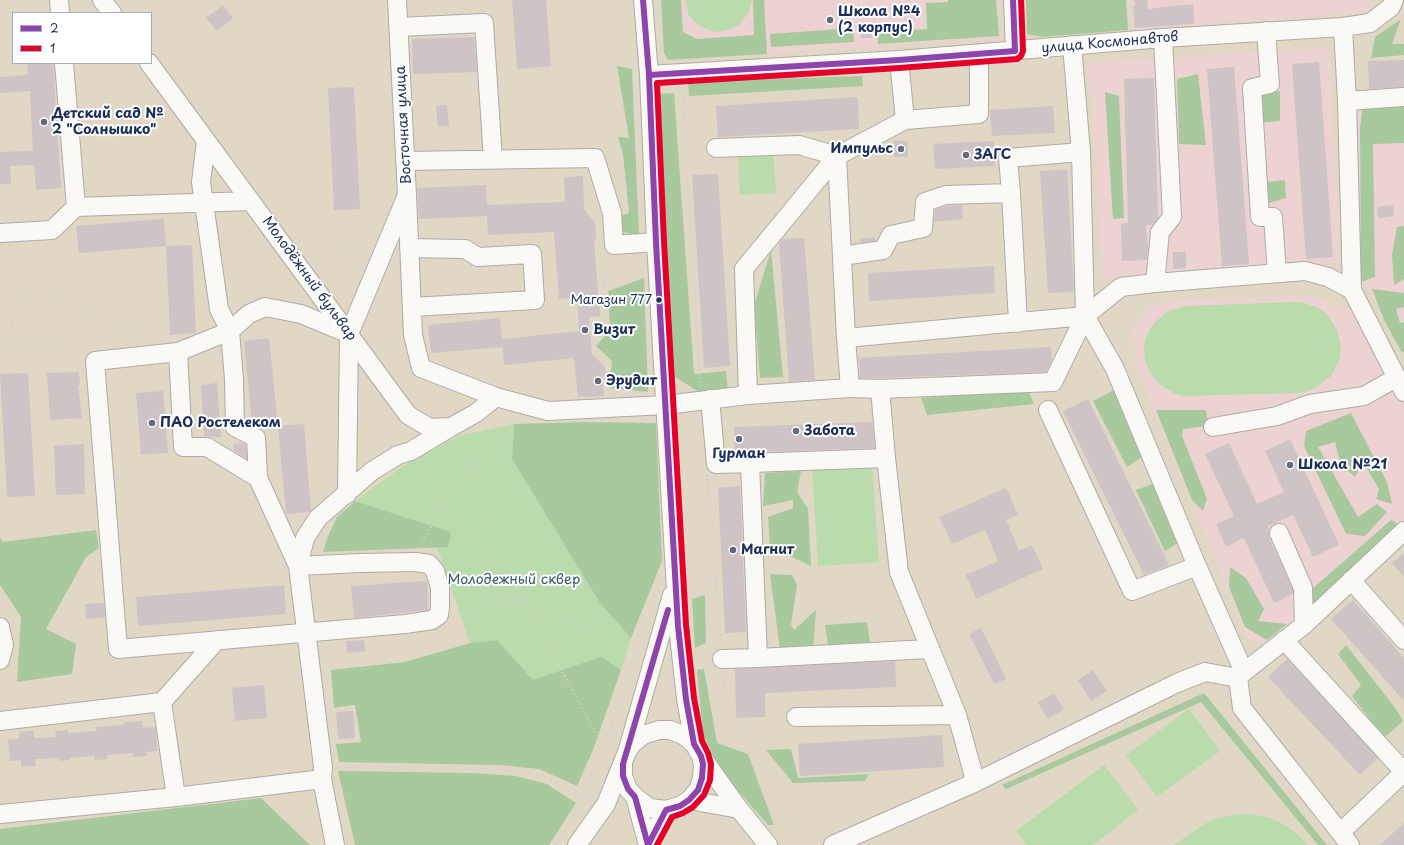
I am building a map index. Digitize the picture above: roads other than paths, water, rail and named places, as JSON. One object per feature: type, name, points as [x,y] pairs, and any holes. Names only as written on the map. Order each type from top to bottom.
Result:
[{"type":"street","points":[[59,0],[60,12]]},
{"type":"street","points":[[102,0],[111,12]]},
{"type":"street","name":"Восточная улица","points":[[349,334],[407,195],[397,0]]},
{"type":"street","points":[[631,793],[650,808],[666,810],[680,806],[689,800],[698,790],[702,778],[703,764],[698,750],[686,699],[678,626],[656,242],[649,75],[643,0]]},
{"type":"street","points":[[1013,0],[1015,51]]},
{"type":"street","name":"улица Космонавтов","points":[[649,75],[899,60],[1163,38],[1343,27],[1370,22],[1391,7],[1394,0]]},
{"type":"street","points":[[398,27],[484,23],[493,160]]},
{"type":"street","points":[[1213,428],[1277,416],[1310,404],[1364,396],[1400,385],[1352,290],[1347,101],[1343,27]]},
{"type":"street","points":[[1266,31],[1270,84],[1252,88],[1260,217],[1273,217],[1277,274]]},
{"type":"street","points":[[1155,283],[1160,232],[1172,217],[1163,38]]},
{"type":"street","points":[[1072,45],[1081,152],[1085,316],[1115,369],[1197,566],[1244,673],[1242,708],[1345,838],[1370,805],[1404,772],[1284,640]]},
{"type":"street","points":[[748,395],[744,269],[838,156],[905,120],[979,114],[979,54]]},
{"type":"street","points":[[899,60],[905,120]]},
{"type":"street","points":[[64,64],[76,208]]},
{"type":"street","name":"Молодёжный бульвар","points":[[150,64],[408,415],[430,428],[451,427],[476,413],[496,397]]},
{"type":"street","points":[[1347,101],[1404,97]]},
{"type":"street","points":[[206,141],[201,182],[219,309],[230,331],[234,379],[235,427],[256,438],[258,478],[298,566],[322,773],[335,845]]},
{"type":"street","points":[[716,148],[799,146],[838,156]]},
{"type":"street","points":[[1018,323],[1008,158],[1081,152]]},
{"type":"street","points":[[838,156],[846,338],[850,388]]},
{"type":"street","points":[[405,161],[595,158],[612,213],[614,245],[656,242]]},
{"type":"street","points":[[842,256],[883,250],[891,235],[923,228],[925,202],[946,196],[1011,193]]},
{"type":"street","points":[[407,195],[413,335],[421,368],[496,397],[548,411],[666,405],[748,395],[850,388],[880,389],[1053,382],[1085,316],[1121,287],[1305,271],[1328,277],[1352,290]]},
{"type":"street","points":[[0,233],[52,230],[76,208],[251,201]]},
{"type":"street","points":[[410,248],[465,249],[478,257],[532,254],[535,300],[412,307]]},
{"type":"street","points":[[298,566],[359,562],[409,562],[429,564],[434,571],[440,588],[439,615],[432,620],[405,624],[118,649],[95,361],[178,352],[230,331],[249,314],[265,307],[301,314],[349,334],[347,494]]},
{"type":"street","points":[[846,338],[1085,316]]},
{"type":"street","points":[[178,352],[183,447],[207,447],[258,478]]},
{"type":"street","points":[[880,389],[899,572],[957,715],[973,773],[974,784]]},
{"type":"street","points":[[710,400],[716,464],[886,458]]},
{"type":"street","points":[[1048,410],[1132,591],[1197,566]]},
{"type":"street","points":[[298,566],[305,538],[318,518],[372,472],[398,455],[411,451],[451,427]]},
{"type":"street","points":[[750,463],[758,658]]},
{"type":"street","points":[[833,845],[974,784],[1177,683],[1204,672],[1244,673],[1304,625],[1404,531]]},
{"type":"street","points":[[1279,533],[1302,588],[1304,625]]},
{"type":"street","points":[[1351,580],[1404,640]]},
{"type":"street","points":[[648,844],[631,793],[623,776],[625,758],[676,582]]},
{"type":"street","points":[[0,628],[4,645],[0,660]]},
{"type":"street","points":[[0,721],[162,702],[217,640]]},
{"type":"street","points":[[722,659],[930,649]]},
{"type":"street","points":[[162,702],[176,797]]},
{"type":"street","points":[[796,717],[957,715]]},
{"type":"street","points":[[577,845],[606,804],[632,744],[643,735],[659,730],[670,730],[682,735],[698,750],[739,809],[766,842]]},
{"type":"street","points":[[0,814],[176,797],[322,773]]},
{"type":"street","points":[[606,804],[631,793]]},
{"type":"street","points":[[689,800],[739,809]]},
{"type":"street","points":[[648,844],[666,810]]},
{"type":"place","name":"Школа №4 (2 корпус)","points":[[830,20]]},
{"type":"place","name":"Детский сад № 2 \"Солнышко\"","points":[[44,122]]},
{"type":"place","name":"Импульс","points":[[901,149]]},
{"type":"place","name":"ЗАГС","points":[[966,155]]},
{"type":"place","name":"Магазин 777","points":[[659,300]]},
{"type":"place","name":"Визит","points":[[585,330]]},
{"type":"place","name":"Эрудит","points":[[598,381]]},
{"type":"place","name":"ПАО Ростелеком","points":[[152,423]]},
{"type":"place","name":"Забота","points":[[796,431]]},
{"type":"place","name":"Гурман","points":[[739,439]]},
{"type":"place","name":"Школа №21","points":[[1290,465]]},
{"type":"place","name":"Магнит","points":[[733,550]]},
{"type":"park label","name":"Молодежный сквер","points":[[514,580]]}]
